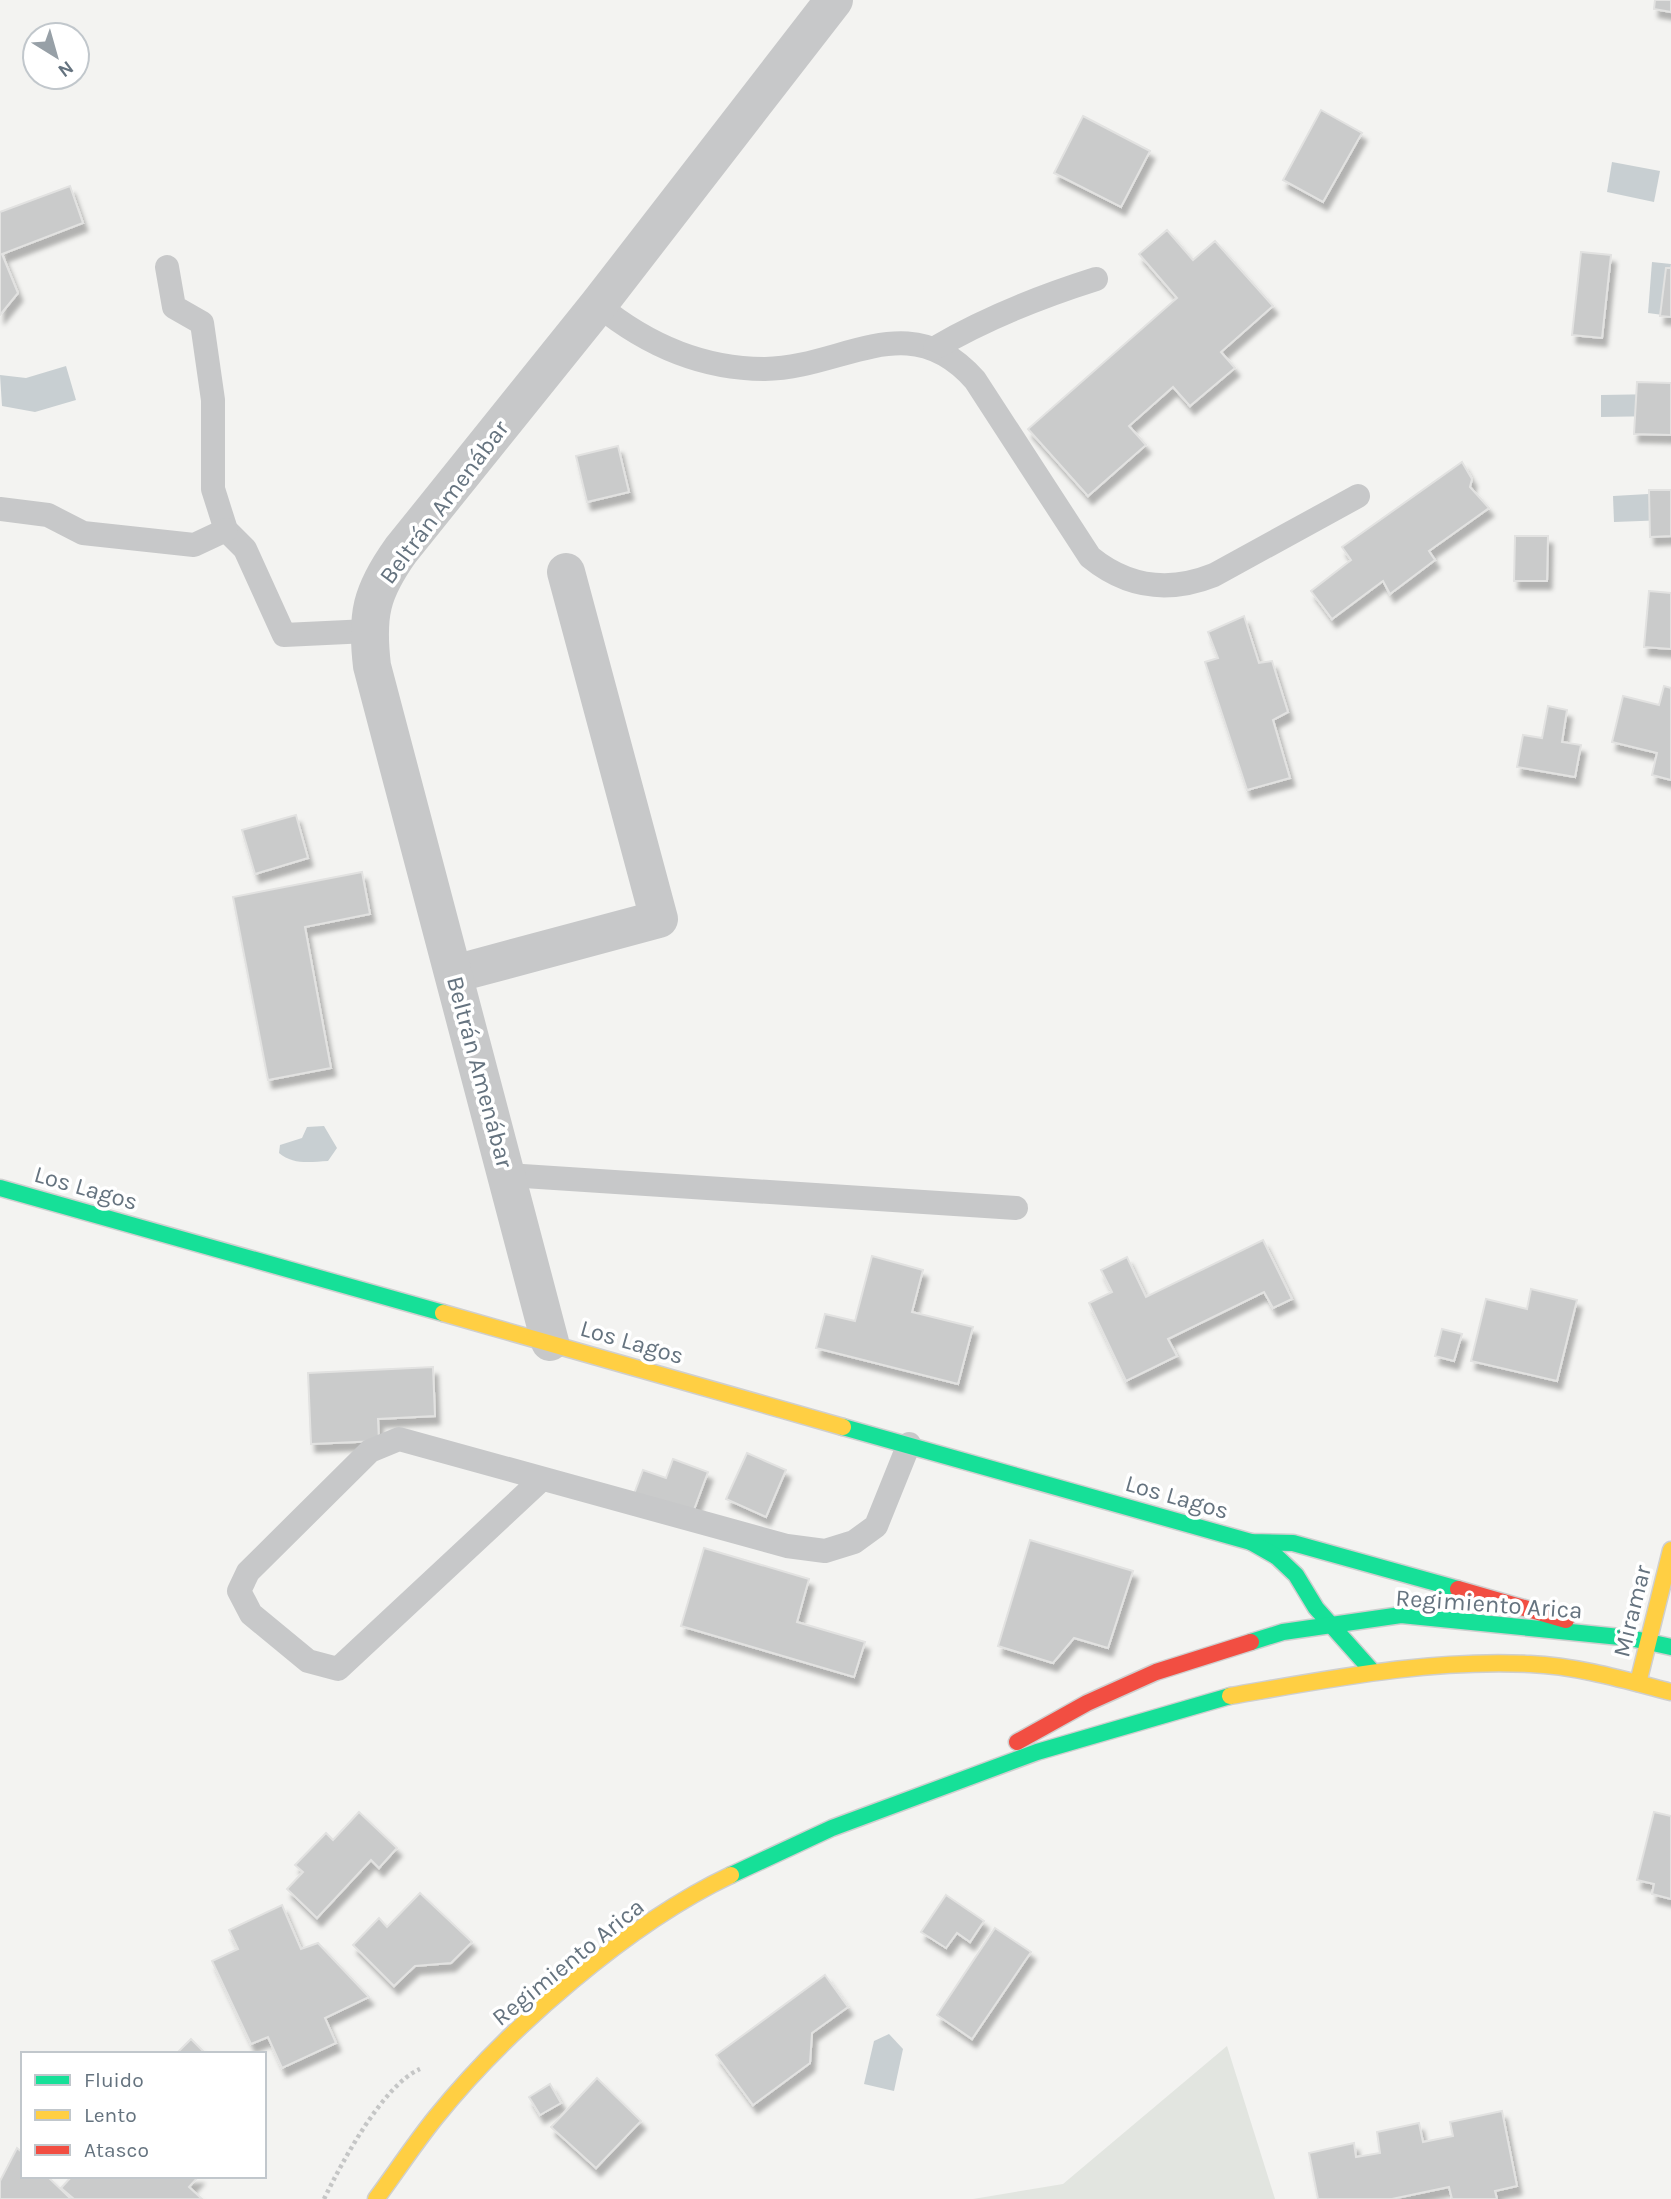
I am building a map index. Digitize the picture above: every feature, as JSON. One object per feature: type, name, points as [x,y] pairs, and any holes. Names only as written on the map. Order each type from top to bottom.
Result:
[{"type":"main road","name":"Los Lagos","points":[[0,1188],[1251,1542],[1277,1557],[1296,1575],[1332,1626],[1373,1672]]},
{"type":"main road","name":"Los Lagos","points":[[1251,1542],[1293,1543],[1428,1584],[1630,1637]]},
{"type":"main road","name":"Miramar","points":[[1638,1683],[1651,1640],[1671,1550]]},
{"type":"main road","name":"Regimiento Arica","points":[[959,1780],[1033,1732],[1087,1703],[1156,1672],[1283,1632],[1401,1615],[1630,1637],[1671,1647]]},
{"type":"main road","name":"Regimiento Arica","points":[[376,2199],[436,2117],[471,2078],[554,1996],[614,1948],[710,1885],[832,1828],[1037,1752],[1210,1699],[1373,1672],[1428,1664],[1532,1664],[1638,1683],[1671,1692]]},
{"type":"street","name":"Beltrán Amenábar","points":[[551,1342],[372,666],[368,631],[370,609],[381,578],[401,550],[598,305],[825,7]]},
{"type":"street","points":[[454,974],[659,919],[566,572]]},
{"type":"lane","points":[[167,267],[174,307],[202,323],[214,400],[213,489],[226,530],[245,549],[284,635],[368,631]]},
{"type":"lane","points":[[935,348],[991,318],[1042,296],[1096,279]]},
{"type":"lane","points":[[598,305],[649,341],[677,354],[737,368],[795,366],[894,342],[935,348],[950,356],[975,380],[1090,557],[1125,580],[1169,587],[1192,584],[1214,575],[1358,496]]},
{"type":"lane","points":[[0,509],[48,514],[83,533],[194,545],[226,530]]},
{"type":"lane","points":[[507,1174],[1016,1208]]},
{"type":"lane","points":[[542,1479],[338,1669],[308,1661],[251,1614],[239,1591],[248,1572],[370,1451],[399,1439],[787,1546],[825,1551],[854,1542],[876,1526],[909,1444]]},
{"type":"shaded area","points":[[1612,162],[1660,171],[1654,202],[1607,192]]},
{"type":"shaded area","points":[[1652,262],[1671,264],[1663,315],[1648,313]]},
{"type":"shaded area","points":[[66,366],[76,400],[35,412],[2,406],[0,375],[26,378]]},
{"type":"shaded area","points":[[1660,394],[1660,416],[1601,417],[1601,395]]},
{"type":"shaded area","points":[[1666,493],[1667,520],[1614,522],[1613,496]]},
{"type":"shaded area","points":[[324,1126],[337,1148],[328,1161],[296,1161],[279,1153],[280,1145],[302,1138],[307,1127]]},
{"type":"shaded area","points":[[889,2034],[903,2049],[894,2091],[864,2084],[874,2041]]},
{"type":"shaded area","points":[[1227,2046],[1275,2199],[973,2199],[1063,2184]]},
{"type":"building","points":[[1655,0],[1671,0],[1671,12],[1654,9]]},
{"type":"building","points":[[1321,110],[1362,133],[1323,202],[1283,180]]},
{"type":"building","points":[[1083,116],[1150,151],[1121,207],[1054,173]]},
{"type":"building","points":[[70,186],[83,223],[2,254],[18,293],[0,315],[0,212]]},
{"type":"building","points":[[1167,230],[1193,260],[1215,241],[1273,306],[1221,352],[1235,368],[1190,406],[1173,387],[1129,426],[1146,445],[1088,496],[1028,429],[1177,298],[1139,254]]},
{"type":"building","points":[[1581,252],[1611,255],[1602,338],[1572,335]]},
{"type":"building","points":[[1666,268],[1671,268],[1671,317],[1660,316]]},
{"type":"building","points":[[1637,382],[1671,383],[1671,435],[1634,434]]},
{"type":"building","points":[[618,446],[629,492],[587,502],[576,456]]},
{"type":"building","points":[[1462,462],[1472,479],[1470,487],[1489,508],[1429,551],[1435,560],[1390,594],[1383,581],[1332,619],[1311,591],[1351,560],[1342,547]]},
{"type":"building","points":[[1649,490],[1671,490],[1671,536],[1650,537]]},
{"type":"building","points":[[1515,536],[1548,536],[1547,581],[1514,581]]},
{"type":"building","points":[[1649,591],[1671,593],[1671,649],[1644,647]]},
{"type":"building","points":[[1244,616],[1259,663],[1272,661],[1288,712],[1273,720],[1290,778],[1247,790],[1205,662],[1218,658],[1208,632]]},
{"type":"building","points":[[1664,686],[1671,688],[1671,780],[1652,775],[1657,753],[1612,742],[1623,696],[1659,705]]},
{"type":"building","points":[[1548,706],[1567,710],[1562,742],[1581,745],[1575,777],[1517,767],[1523,735],[1542,738]]},
{"type":"building","points":[[296,815],[308,858],[255,874],[242,830]]},
{"type":"building","points":[[362,872],[370,914],[305,927],[331,1068],[268,1080],[233,897]]},
{"type":"building","points":[[1263,1240],[1292,1299],[1273,1308],[1264,1292],[1168,1339],[1177,1356],[1126,1381],[1089,1303],[1112,1292],[1101,1270],[1127,1257],[1146,1297]]},
{"type":"building","points":[[872,1256],[923,1270],[912,1312],[973,1327],[958,1384],[816,1348],[825,1314],[855,1321]]},
{"type":"building","points":[[1531,1289],[1577,1300],[1557,1381],[1471,1361],[1486,1299],[1527,1309]]},
{"type":"building","points":[[1442,1329],[1462,1334],[1454,1361],[1435,1356]]},
{"type":"building","points":[[433,1367],[435,1416],[378,1419],[379,1441],[311,1444],[308,1373]]},
{"type":"building","points":[[747,1453],[786,1470],[766,1517],[726,1499]]},
{"type":"building","points":[[673,1459],[708,1472],[692,1515],[634,1494],[643,1470],[666,1478]]},
{"type":"building","points":[[1030,1540],[1133,1571],[1108,1648],[1074,1638],[1053,1663],[998,1646]]},
{"type":"building","points":[[704,1548],[809,1579],[797,1622],[865,1642],[854,1677],[681,1626]]},
{"type":"building","points":[[359,1812],[397,1848],[379,1868],[371,1860],[317,1918],[287,1889],[303,1872],[295,1865],[326,1833],[333,1840]]},
{"type":"building","points":[[1654,1812],[1671,1816],[1671,1899],[1652,1894],[1654,1884],[1637,1880]]},
{"type":"building","points":[[420,1893],[472,1942],[451,1963],[415,1966],[394,1986],[353,1945],[379,1918],[387,1927]]},
{"type":"building","points":[[946,1895],[984,1921],[970,1942],[957,1933],[946,1948],[921,1932]]},
{"type":"building","points":[[282,1905],[301,1949],[318,1943],[369,1997],[325,2018],[336,2043],[282,2068],[268,2037],[251,2044],[212,1961],[238,1949],[229,1930]]},
{"type":"building","points":[[995,1928],[1031,1952],[972,2039],[937,2015]]},
{"type":"building","points":[[825,1975],[848,2007],[812,2033],[810,2063],[753,2105],[716,2055]]},
{"type":"building","points":[[191,2039],[204,2052],[178,2052]]},
{"type":"building","points":[[597,2078],[641,2121],[596,2168],[551,2127]]},
{"type":"building","points":[[550,2084],[561,2103],[540,2115],[529,2097]]},
{"type":"building","points":[[1502,2111],[1517,2186],[1495,2191],[1497,2199],[1452,2199],[1449,2187],[1392,2199],[1318,2199],[1309,2153],[1354,2143],[1356,2157],[1380,2153],[1377,2132],[1419,2123],[1423,2142],[1453,2136],[1450,2122]]},
{"type":"building","points":[[17,2148],[21,2151],[21,2178],[49,2178],[71,2199],[0,2199],[0,2181]]},
{"type":"building","points":[[70,2178],[197,2178],[189,2187],[202,2199],[74,2199],[61,2188]]},
{"type":"traffic: fast","points":[[0,1188],[443,1313]]},
{"type":"traffic: fast","points":[[843,1427],[1251,1542],[1293,1543],[1458,1589]]},
{"type":"traffic: fast","points":[[1251,1542],[1277,1557],[1296,1575],[1316,1608],[1373,1672]]},
{"type":"traffic: fast","points":[[1251,1642],[1283,1632],[1401,1615],[1630,1638],[1671,1647]]},
{"type":"traffic: fast","points":[[731,1875],[832,1828],[1037,1752],[1230,1696]]},
{"type":"traffic: slow","points":[[443,1313],[843,1427]]},
{"type":"traffic: slow","points":[[1638,1683],[1671,1550]]},
{"type":"traffic: slow","points":[[1230,1696],[1417,1667],[1492,1663],[1566,1668],[1671,1692]]},
{"type":"traffic: slow","points":[[376,2199],[436,2117],[465,2083],[534,2014],[612,1949],[692,1896],[731,1875]]},
{"type":"traffic: jam","points":[[1458,1589],[1566,1620]]},
{"type":"traffic: jam","points":[[1017,1742],[1087,1703],[1156,1672],[1251,1642]]}]
